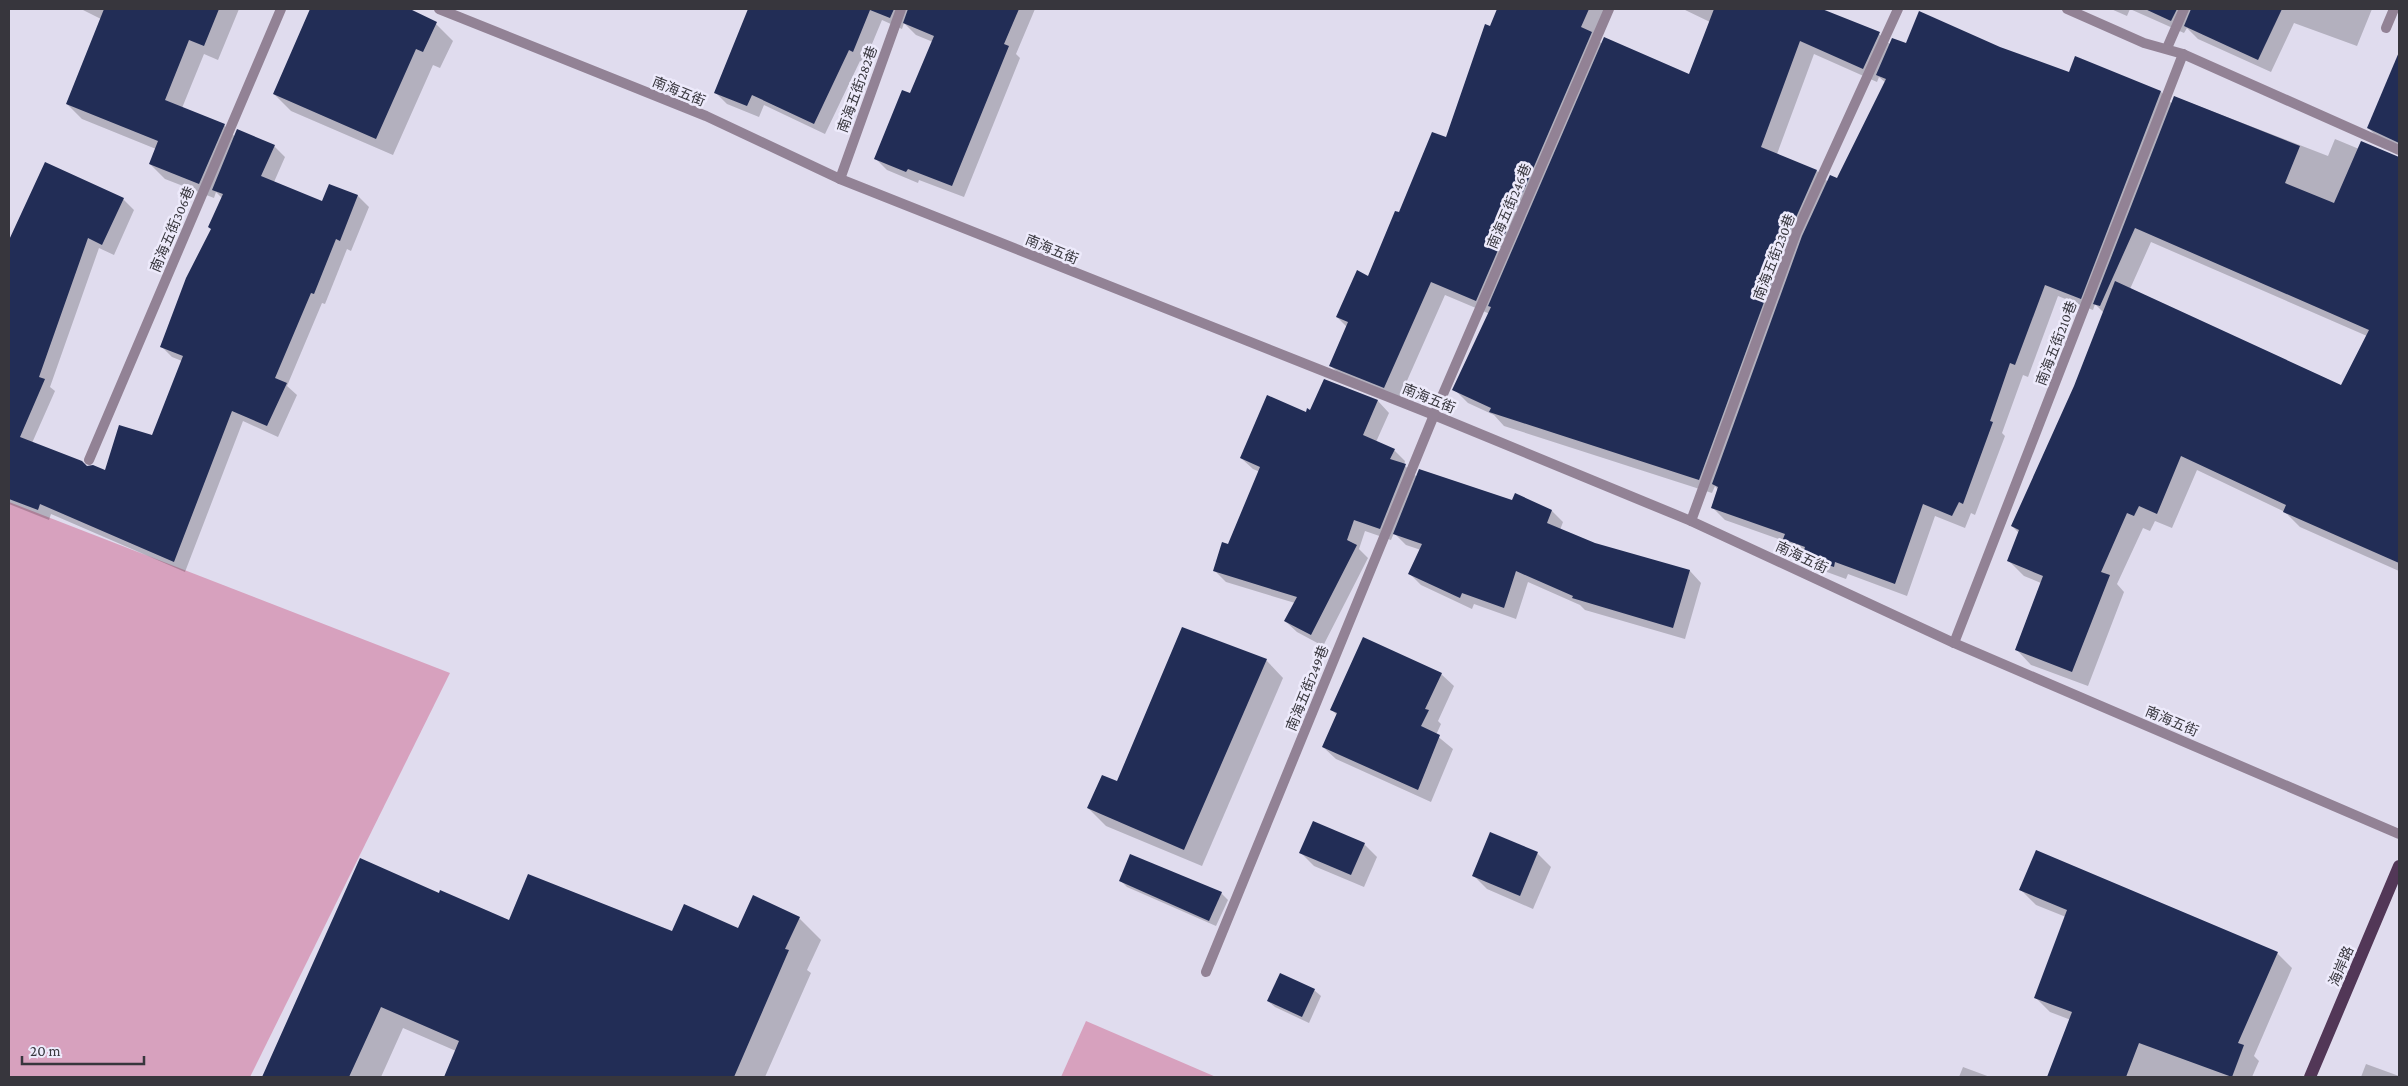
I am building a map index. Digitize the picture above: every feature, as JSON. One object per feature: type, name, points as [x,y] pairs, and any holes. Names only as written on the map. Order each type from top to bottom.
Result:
[{"type":"main road","name":"海岸路","points":[[2310,1077],[2399,866]]},
{"type":"street","name":"南海五街306巷","points":[[89,460],[281,9]]},
{"type":"street","name":"南海五街","points":[[439,9],[706,116],[840,179],[1434,415],[1691,521],[1954,643],[2399,834]]},
{"type":"street","name":"南海五街282巷","points":[[840,179],[901,9]]},
{"type":"street","name":"南海五街246巷","points":[[1434,415],[1609,9]]},
{"type":"street","name":"南海五街230巷","points":[[1691,521],[1796,233],[1898,9]]},
{"type":"street","points":[[2067,9],[2144,42],[2184,54],[2399,150]]},
{"type":"street","points":[[2167,48],[2184,9]]},
{"type":"street","points":[[2386,28],[2394,9]]},
{"type":"street","name":"南海五街210巷","points":[[1954,643],[2184,54]]},
{"type":"street","name":"南海五街249巷","points":[[1206,972],[1434,415]]},
{"type":"shaded area","points":[[9,502],[450,673],[250,1077],[9,1077]]},
{"type":"shaded area","points":[[1086,1021],[1216,1077],[1061,1077]]},
{"type":"building","points":[[104,9],[219,9],[204,46],[189,40],[165,100],[225,124],[199,184],[149,164],[158,141],[66,104]]},
{"type":"building","points":[[310,9],[410,9],[437,22],[423,52],[416,49],[376,139],[273,94]]},
{"type":"building","points":[[748,9],[894,9],[890,18],[870,10],[853,52],[849,50],[814,124],[752,95],[747,106],[714,93]]},
{"type":"building","points":[[908,9],[1019,9],[1004,44],[1009,46],[952,186],[908,169],[906,172],[874,159],[902,90],[910,93],[934,36],[903,23]]},
{"type":"building","points":[[1497,9],[1589,9],[1581,27],[1592,32],[1476,301],[1431,282],[1384,388],[1329,366],[1348,322],[1336,317],[1357,270],[1368,276],[1395,211],[1399,212],[1432,132],[1446,137],[1485,24],[1490,26]]},
{"type":"building","points":[[1714,9],[1822,9],[1880,32],[1863,69],[1800,41],[1761,147],[1817,170],[1790,231],[1699,480],[1489,412],[1491,408],[1452,390],[1491,307],[1488,306],[1604,37],[1689,74]]},
{"type":"building","points":[[2145,9],[2177,9],[2171,21]]},
{"type":"building","points":[[2191,9],[2282,9],[2258,60],[2184,26]]},
{"type":"building","points":[[1919,11],[2000,47],[2069,72],[2075,56],[2161,91],[2081,299],[2045,285],[2015,365],[2010,363],[1990,421],[1993,422],[1963,504],[1959,502],[1952,516],[1923,504],[1895,584],[1835,562],[1834,567],[1802,556],[1805,547],[1783,539],[1785,534],[1711,508],[1718,487],[1712,484],[1802,236],[1830,175],[1837,178],[1886,79],[1876,75],[1892,38],[1906,43]]},
{"type":"building","points":[[2399,52],[2399,143],[2367,128]]},
{"type":"building","points":[[2174,96],[2300,146],[2285,183],[2334,203],[2361,141],[2399,157],[2399,563],[2283,512],[2286,505],[2181,456],[2157,514],[2139,506],[2134,516],[2127,513],[2101,572],[2110,575],[2072,672],[2015,650],[2043,576],[2007,561],[2019,530],[2011,526],[2074,386],[2115,281],[2341,385],[2369,330],[2135,228],[2100,306],[2093,304]]},
{"type":"building","points":[[237,129],[275,145],[261,176],[322,201],[329,184],[358,195],[340,241],[336,239],[314,294],[311,293],[275,378],[287,383],[267,426],[232,411],[174,562],[40,504],[38,510],[9,499],[9,240],[45,162],[124,198],[102,245],[88,238],[39,377],[45,379],[20,437],[82,461],[87,466],[93,465],[105,470],[119,425],[152,435],[183,356],[160,347],[186,278],[211,229],[208,227],[223,194],[212,190]]},
{"type":"building","points":[[1324,379],[1378,400],[1363,435],[1395,449],[1390,459],[1406,464],[1380,529],[1354,520],[1347,540],[1357,545],[1311,635],[1284,621],[1297,597],[1213,571],[1222,542],[1228,544],[1260,467],[1240,458],[1267,395],[1306,412],[1307,408],[1310,410]]},
{"type":"building","points":[[1419,469],[1512,500],[1515,493],[1552,510],[1547,523],[1595,543],[1690,570],[1673,628],[1572,598],[1573,596],[1516,571],[1504,608],[1462,593],[1460,598],[1408,574],[1422,544],[1393,534]]},
{"type":"building","points":[[1182,627],[1267,659],[1184,850],[1087,808],[1102,775],[1117,781]]},
{"type":"building","points":[[1363,637],[1442,673],[1425,709],[1429,710],[1421,726],[1440,735],[1418,790],[1322,747],[1337,713],[1330,710]]},
{"type":"building","points":[[1313,821],[1365,843],[1351,875],[1299,853]]},
{"type":"building","points":[[1490,832],[1538,852],[1520,896],[1472,876]]},
{"type":"building","points":[[2036,850],[2278,952],[2238,1043],[2244,1045],[2232,1077],[2139,1043],[2126,1077],[2047,1077],[2072,1012],[2034,998],[2067,910],[2019,890]]},
{"type":"building","points":[[1130,854],[1222,892],[1209,921],[1119,881]]},
{"type":"building","points":[[360,858],[439,893],[440,890],[509,920],[528,874],[672,931],[684,904],[738,928],[753,895],[800,917],[785,949],[789,950],[734,1077],[444,1077],[459,1041],[381,1007],[349,1077],[262,1077]]},
{"type":"building","points":[[1280,973],[1315,989],[1302,1017],[1267,1001]]}]
